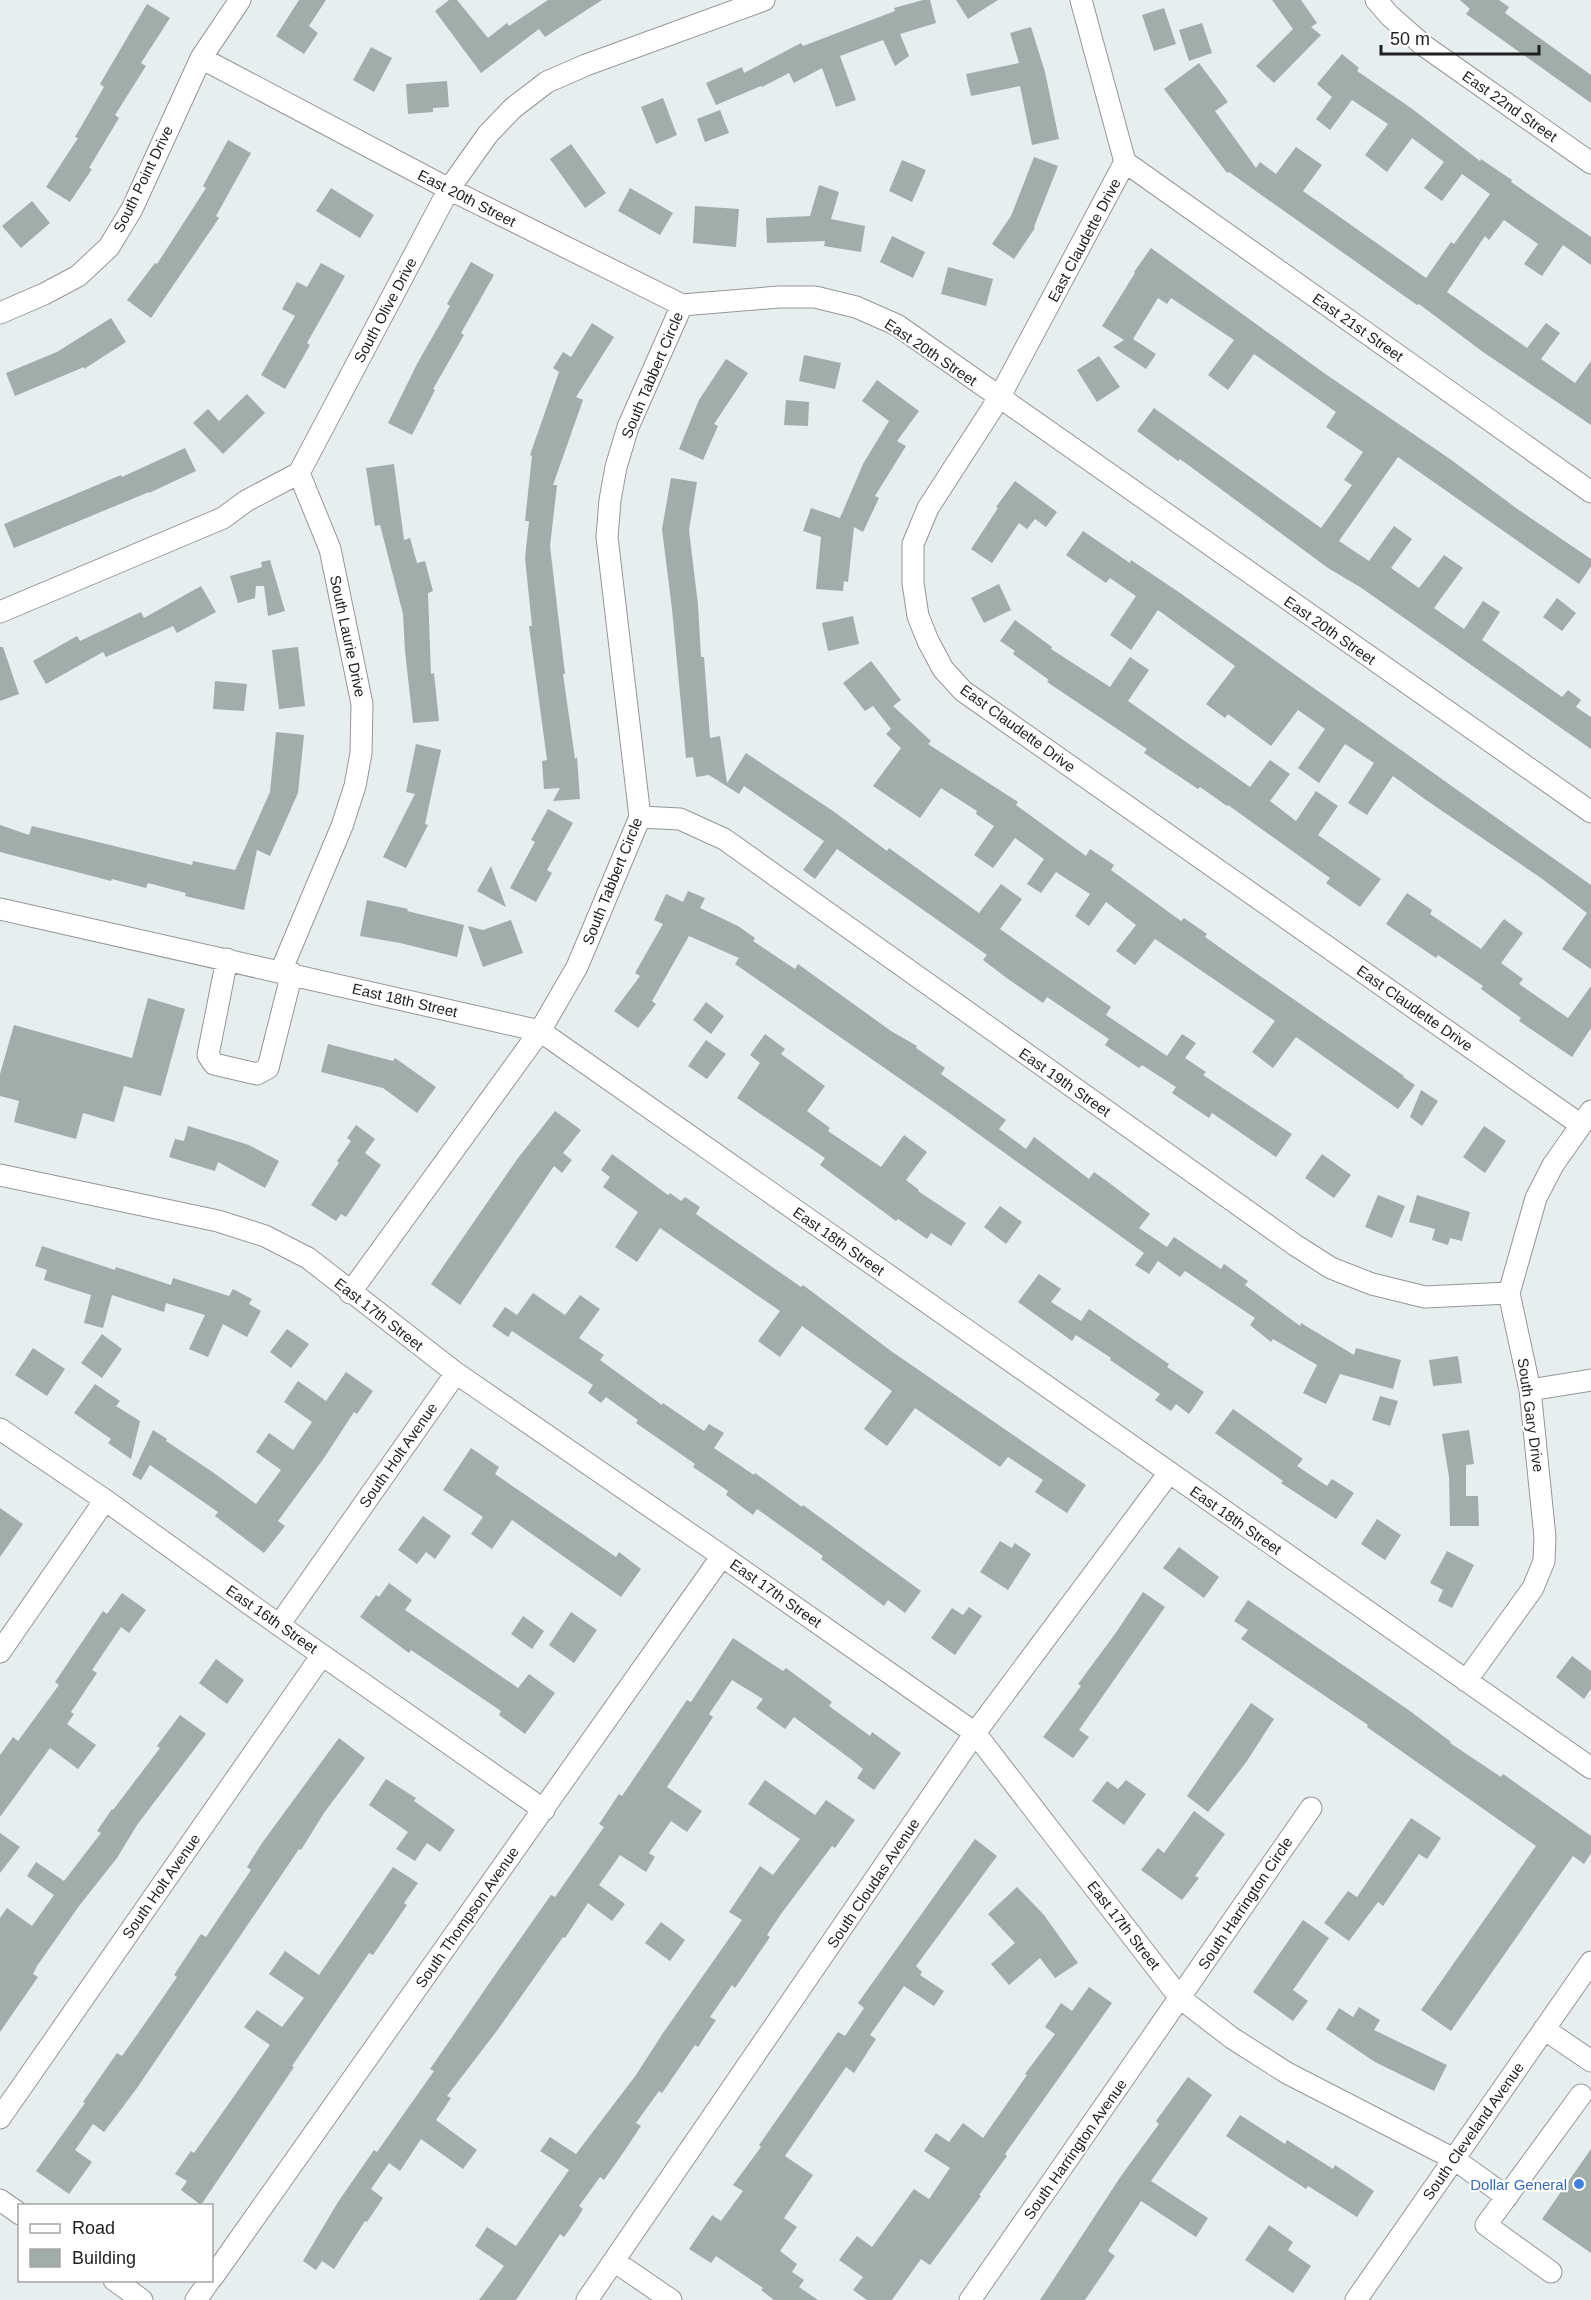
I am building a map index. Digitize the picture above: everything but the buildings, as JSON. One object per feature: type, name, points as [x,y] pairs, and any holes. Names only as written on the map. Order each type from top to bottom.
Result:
[{"type":"street","name":"South Point Drive","points":[[0,313],[78,276],[109,247],[132,209],[201,58],[240,0]]},
{"type":"street","name":"South Olive Drive","points":[[299,473],[449,189],[488,134],[513,108],[547,82],[586,65],[764,0]]},
{"type":"street","name":"East Claudette Drive","points":[[1081,0],[1125,162],[999,398],[928,508],[914,544],[913,584],[918,616],[928,641],[943,669],[963,691],[1586,1118]]},
{"type":"street","name":"East 22nd Street","points":[[1376,0],[1390,16],[1423,45],[1591,163]]},
{"type":"street","name":"East 20th Street","points":[[201,58],[449,189],[682,305],[779,297],[815,297],[856,307],[897,325],[1591,812]]},
{"type":"street","name":"East 21st Street","points":[[1125,162],[1591,492]]},
{"type":"street","name":"South Tabbert Circle","points":[[350,1293],[540,1031],[577,967],[640,817],[607,537],[610,500],[616,467],[628,427],[682,305]]},
{"type":"street","points":[[0,612],[223,518],[246,501],[299,473]]},
{"type":"street","name":"South Laurie Drive","points":[[227,959],[208,1055],[214,1064],[257,1074],[268,1068],[286,972],[342,826],[355,786],[361,753],[362,704],[330,549],[299,473]]},
{"type":"street","name":"East 19th Street","points":[[640,817],[680,819],[724,839],[1285,1238],[1331,1268],[1372,1284],[1425,1297],[1509,1293]]},
{"type":"street","name":"East 18th Street","points":[[0,909],[540,1031],[1591,1768]]},
{"type":"street","name":"South Gary Drive","points":[[1466,1681],[1533,1588],[1544,1561],[1545,1537],[1530,1390],[1509,1293],[1536,1198],[1553,1165],[1586,1118]]},
{"type":"street","name":"East 17th Street","points":[[0,1175],[218,1221],[265,1236],[308,1258],[350,1293],[456,1373],[975,1733],[1180,1998],[1233,2038],[1287,2073],[1454,2159],[1507,2197]]},
{"type":"street","name":"South Holt Avenue","points":[[279,1625],[456,1373]]},
{"type":"street","points":[[1530,1390],[1591,1380]]},
{"type":"street","name":"East 16th Street","points":[[0,1429],[105,1500],[279,1625],[544,1809]]},
{"type":"street","name":"South Cloudas Avenue","points":[[587,2300],[975,1733],[1169,1473]]},
{"type":"street","points":[[0,1653],[105,1500]]},
{"type":"street","name":"South Thompson Avenue","points":[[213,2276],[722,1556]]},
{"type":"street","name":"South Holt Avenue","points":[[0,2118],[322,1655]]},
{"type":"street","name":"South Harrington Circle","points":[[1180,1998],[1311,1808]]},
{"type":"street","name":"South Cleveland Avenue","points":[[1356,2300],[1544,2029],[1584,1987],[1591,1962]]},
{"type":"street","name":"South Harrington Avenue","points":[[970,2300],[1180,1998]]},
{"type":"street","points":[[1544,2029],[1591,2061]]},
{"type":"street","points":[[1551,2272],[1486,2224],[1581,2095]]},
{"type":"street","points":[[0,2200],[18,2213]]},
{"type":"street","points":[[615,2261],[670,2300]]},
{"type":"street","points":[[117,2282],[142,2300]]},
{"type":"street","name":"South Thompson Avenue","points":[[196,2300],[209,2282]]},
{"type":"place","name":"Dollar General","points":[[1579,2184]]}]
